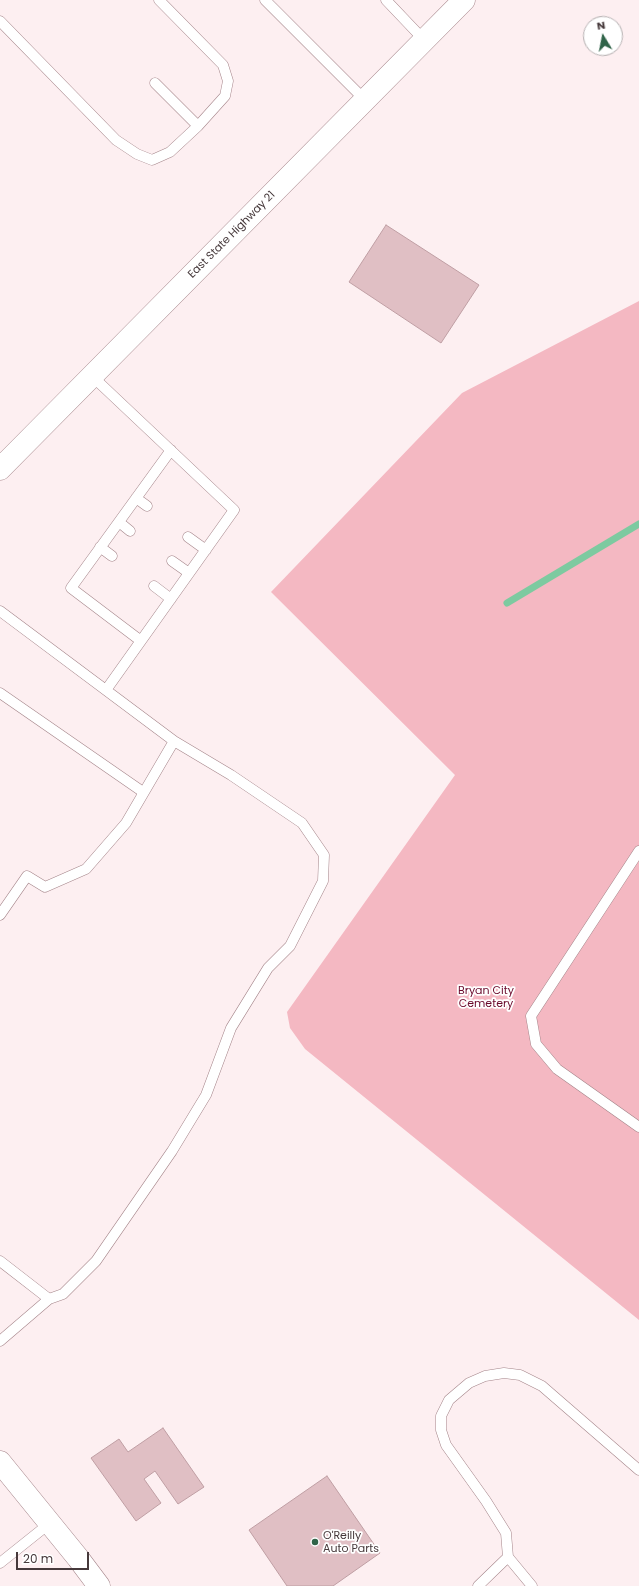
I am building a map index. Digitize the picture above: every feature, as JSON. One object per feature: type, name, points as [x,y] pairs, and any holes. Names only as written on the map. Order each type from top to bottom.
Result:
[{"type":"main road","name":"East State Highway 21","points":[[0,469],[464,0]]},
{"type":"main road","points":[[0,1462],[99,1586]]},
{"type":"lane","points":[[0,21],[116,140],[137,154],[152,160],[170,152],[198,126],[225,96],[228,81],[223,64],[159,0]]},
{"type":"lane","points":[[265,0],[365,100]]},
{"type":"lane","points":[[387,1],[424,40]]},
{"type":"lane","points":[[155,83],[198,126]]},
{"type":"lane","points":[[92,376],[234,510],[106,690]]},
{"type":"lane","points":[[141,641],[71,588],[171,450]]},
{"type":"lane","points":[[136,498],[148,506]]},
{"type":"lane","points":[[119,522],[130,531]]},
{"type":"lane","points":[[188,536],[206,550]]},
{"type":"lane","points":[[100,547],[112,556]]},
{"type":"lane","points":[[172,561],[189,573]]},
{"type":"lane","points":[[154,586],[171,599]]},
{"type":"lane","points":[[0,611],[174,741],[231,775],[302,823],[324,855],[324,881],[290,946],[268,968],[231,1028],[206,1095],[172,1151],[96,1261],[63,1294],[49,1299],[0,1341]]},
{"type":"lane","points":[[0,693],[143,792]]},
{"type":"lane","points":[[0,914],[27,876],[45,887],[86,869],[126,822],[174,741]]},
{"type":"lane","points":[[639,851],[531,1016],[536,1044],[557,1069],[639,1127]]},
{"type":"lane","points":[[0,1261],[49,1299]]},
{"type":"lane","points":[[532,1586],[508,1557],[506,1533],[486,1501],[446,1444],[440,1430],[441,1416],[449,1400],[470,1383],[485,1376],[504,1373],[520,1375],[542,1386],[639,1470]]},
{"type":"lane","points":[[0,1563],[50,1523]]},
{"type":"lane","points":[[478,1586],[508,1557]]},
{"type":"green space","name":"Bryan City Cemetery","points":[[639,301],[639,1320],[305,1049],[290,1028],[287,1012],[455,775],[271,592],[462,393]]},
{"type":"building","points":[[386,225],[479,285],[441,343],[349,282]]},
{"type":"building","points":[[163,1428],[204,1487],[178,1504],[155,1471],[144,1479],[161,1503],[136,1521],[91,1458],[119,1439],[128,1452]]},
{"type":"building","name":"O'Reilly Auto Parts","points":[[327,1476],[380,1553],[333,1586],[287,1586],[249,1530]]},
{"type":"waterway","points":[[507,603],[639,524]]},
{"type":"place","name":"O'Reilly Auto Parts","points":[[315,1542]]}]
